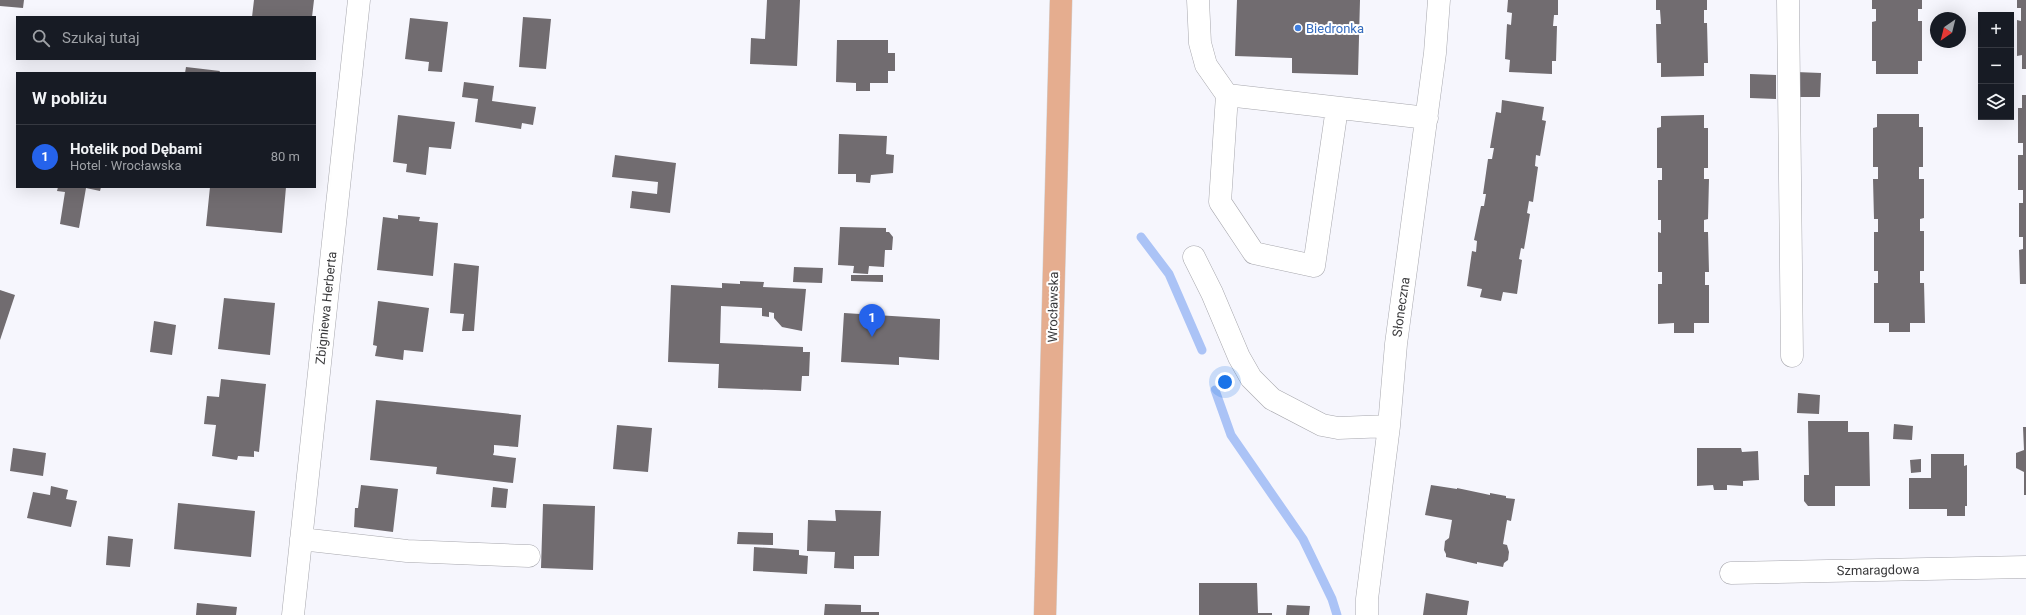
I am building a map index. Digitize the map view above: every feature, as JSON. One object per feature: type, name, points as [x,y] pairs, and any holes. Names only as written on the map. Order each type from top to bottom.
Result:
[{"type":"main road","name":"Wrocławska","points":[[1045,615],[1061,0]]},
{"type":"street","name":"Zbigniewa Herberta","points":[[293,615],[359,0]]},
{"type":"street","points":[[1198,0],[1200,43],[1206,66],[1227,95],[1220,202],[1254,253],[1314,266],[1337,108]]},
{"type":"street","name":"Słoneczna","points":[[1367,615],[1367,599],[1389,426],[1396,344],[1427,118],[1435,53],[1439,0]]},
{"type":"street","points":[[1788,0],[1792,356]]},
{"type":"street","points":[[1227,95],[1427,118]]},
{"type":"street","points":[[1194,257],[1212,293],[1239,358],[1251,378],[1272,399],[1322,425],[1338,428],[1389,426]]},
{"type":"street","points":[[302,539],[407,550],[529,556]]},
{"type":"street","name":"Szmaragdowa","points":[[1731,573],[2026,567]]},
{"type":"building","points":[[0,0],[24,0],[23,8],[0,6]]},
{"type":"building","points":[[254,0],[314,0],[312,16],[252,16]]},
{"type":"building","points":[[767,0],[800,0],[797,66],[750,64],[751,38],[765,39]]},
{"type":"building","name":"Biedronka","points":[[1237,0],[1360,0],[1358,75],[1292,73],[1292,58],[1235,56]]},
{"type":"building","points":[[1508,0],[1558,0],[1558,15],[1554,15],[1553,26],[1557,26],[1556,61],[1552,61],[1552,74],[1509,72],[1510,60],[1505,59],[1507,24],[1511,25],[1512,13],[1507,12]]},
{"type":"building","points":[[1656,0],[1707,0],[1707,10],[1704,10],[1704,23],[1707,23],[1708,63],[1704,63],[1704,76],[1661,77],[1661,63],[1657,63],[1656,24],[1661,24],[1660,10],[1656,10]]},
{"type":"building","points":[[1872,0],[1922,0],[1922,9],[1918,9],[1918,21],[1922,21],[1922,61],[1918,61],[1918,74],[1876,74],[1876,61],[1872,61],[1872,22],[1876,21],[1876,9],[1872,9]]},
{"type":"building","points":[[2017,0],[2026,0],[2026,69],[2022,69],[2022,55],[2017,56],[2017,20],[2021,21],[2021,8],[2017,8]]},
{"type":"building","points":[[523,17],[551,19],[546,69],[519,67]]},
{"type":"building","points":[[410,18],[448,22],[442,72],[428,71],[429,62],[405,59]]},
{"type":"building","points":[[837,40],[888,40],[888,53],[895,53],[895,71],[888,71],[888,83],[870,83],[870,91],[856,91],[856,83],[836,82]]},
{"type":"building","points":[[186,67],[220,71],[220,72],[185,72]]},
{"type":"building","points":[[1796,72],[1821,73],[1820,97],[1796,97]]},
{"type":"building","points":[[1750,74],[1776,75],[1776,99],[1750,98]]},
{"type":"building","points":[[464,82],[494,86],[492,101],[536,107],[533,125],[522,123],[521,129],[475,122],[478,99],[462,97]]},
{"type":"building","points":[[2022,95],[2026,95],[2026,284],[2020,284],[2019,250],[2023,249],[2023,237],[2019,237],[2019,203],[2023,203],[2023,190],[2018,190],[2018,155],[2023,155],[2023,143],[2018,143],[2018,108],[2022,108]]},
{"type":"building","points":[[1502,100],[1544,107],[1542,120],[1546,121],[1540,156],[1536,155],[1535,166],[1538,167],[1533,202],[1529,201],[1527,213],[1530,214],[1524,249],[1521,248],[1519,259],[1522,260],[1517,294],[1503,292],[1501,301],[1480,297],[1482,289],[1467,286],[1472,251],[1476,252],[1477,241],[1474,240],[1481,206],[1484,206],[1486,194],[1483,194],[1488,159],[1492,159],[1494,148],[1490,148],[1496,112],[1501,113]]},
{"type":"building","points":[[1877,114],[1919,114],[1919,127],[1923,127],[1923,167],[1919,167],[1919,179],[1924,179],[1924,218],[1920,219],[1920,231],[1924,231],[1924,271],[1920,271],[1920,283],[1924,283],[1925,323],[1910,323],[1910,332],[1889,332],[1889,323],[1874,323],[1874,283],[1878,283],[1878,271],[1874,271],[1874,232],[1878,232],[1878,219],[1874,219],[1873,179],[1878,179],[1878,167],[1873,167],[1873,128],[1877,127]]},
{"type":"building","points":[[398,115],[455,122],[451,149],[429,147],[426,175],[406,172],[407,164],[393,162]]},
{"type":"building","points":[[1704,115],[1704,128],[1708,128],[1708,168],[1704,168],[1704,179],[1709,179],[1708,219],[1704,220],[1704,232],[1708,232],[1709,272],[1705,272],[1705,285],[1709,285],[1709,323],[1694,323],[1694,333],[1674,333],[1674,323],[1658,324],[1658,284],[1662,284],[1662,272],[1658,272],[1658,232],[1661,233],[1661,220],[1658,220],[1658,180],[1662,180],[1662,168],[1657,168],[1657,128],[1661,127],[1661,116]]},
{"type":"building","points":[[839,134],[887,136],[886,154],[894,155],[893,173],[871,175],[870,183],[856,182],[856,174],[838,174]]},
{"type":"building","points":[[615,155],[676,163],[670,213],[630,208],[632,191],[657,194],[658,182],[612,177]]},
{"type":"building","points":[[58,188],[86,188],[79,228],[60,224],[65,192],[57,191]]},
{"type":"building","points":[[86,188],[101,188],[100,191]]},
{"type":"building","points":[[210,188],[286,188],[282,233],[206,226]]},
{"type":"building","points":[[398,215],[420,217],[419,221],[438,223],[433,276],[377,270],[383,217],[398,219]]},
{"type":"building","points":[[840,227],[886,228],[886,232],[889,232],[893,237],[892,250],[885,250],[884,267],[869,266],[868,274],[853,273],[854,266],[838,265]]},
{"type":"building","points":[[454,263],[479,266],[474,331],[462,331],[464,314],[450,313]]},
{"type":"building","points":[[794,267],[823,268],[822,283],[793,282]]},
{"type":"building","points":[[851,275],[883,275],[883,282],[851,281]]},
{"type":"building","points":[[740,281],[764,282],[763,287],[806,289],[802,331],[782,327],[774,318],[774,313],[769,312],[769,317],[762,316],[762,308],[721,306],[720,343],[803,347],[803,352],[810,352],[809,376],[802,376],[801,391],[718,388],[719,364],[668,362],[671,285],[722,288],[722,283],[740,284]]},
{"type":"building","points":[[0,290],[15,295],[0,340]]},
{"type":"building","points":[[224,298],[275,303],[270,355],[218,349]]},
{"type":"building","points":[[378,301],[429,308],[423,352],[404,350],[403,360],[375,356],[377,346],[373,345]]},
{"type":"building","points":[[844,313],[940,319],[939,360],[899,357],[899,365],[841,362]]},
{"type":"building","points":[[154,321],[176,325],[172,355],[150,352]]},
{"type":"building","points":[[221,379],[266,384],[259,452],[254,451],[254,457],[238,456],[237,460],[212,456],[216,425],[204,424],[207,396],[219,397]]},
{"type":"building","points":[[1798,393],[1820,395],[1819,414],[1797,413]]},
{"type":"building","points":[[376,400],[521,415],[518,447],[494,445],[493,455],[516,458],[513,483],[436,474],[437,467],[370,460]]},
{"type":"building","points":[[1808,421],[1848,421],[1848,432],[1869,432],[1870,486],[1835,486],[1835,506],[1808,506],[1804,501],[1804,475],[1809,475]]},
{"type":"building","points":[[1894,424],[1913,426],[1912,440],[1893,439]]},
{"type":"building","points":[[617,425],[652,428],[648,472],[613,469]]},
{"type":"building","points":[[2023,427],[2026,427],[2026,495],[2024,495],[2024,472],[2016,468],[2016,453],[2024,450]]},
{"type":"building","points":[[13,448],[46,453],[43,476],[10,471]]},
{"type":"building","points":[[1697,448],[1741,448],[1742,452],[1758,451],[1759,480],[1743,481],[1743,486],[1727,485],[1727,490],[1714,490],[1713,485],[1697,486]]},
{"type":"building","points":[[1931,454],[1964,454],[1964,466],[1967,465],[1967,506],[1965,506],[1965,516],[1947,516],[1947,509],[1909,509],[1909,478],[1931,478]]},
{"type":"building","points":[[1921,459],[1921,472],[1911,473],[1910,460]]},
{"type":"building","points":[[361,485],[398,489],[393,532],[354,527],[355,508],[358,508]]},
{"type":"building","points":[[1431,485],[1457,488],[1490,495],[1490,493],[1515,499],[1511,521],[1507,520],[1503,544],[1507,545],[1509,552],[1508,560],[1504,563],[1503,567],[1477,562],[1477,564],[1446,557],[1444,550],[1445,541],[1449,538],[1452,520],[1425,515]]},
{"type":"building","points":[[51,486],[68,490],[66,499],[77,501],[71,527],[27,518],[33,492],[50,495]]},
{"type":"building","points":[[493,487],[508,489],[506,508],[491,507]]},
{"type":"building","points":[[178,503],[255,511],[251,557],[174,549]]},
{"type":"building","points":[[543,504],[595,506],[593,570],[541,568]]},
{"type":"building","points":[[835,510],[881,511],[879,556],[854,556],[854,569],[834,568],[835,552],[807,551],[808,520],[836,521]]},
{"type":"building","points":[[738,532],[773,533],[773,545],[737,544]]},
{"type":"building","points":[[108,536],[133,539],[130,567],[106,565]]},
{"type":"building","points":[[754,547],[799,550],[799,555],[808,556],[807,574],[753,571]]},
{"type":"building","points":[[1199,583],[1257,583],[1258,613],[1272,613],[1272,615],[1199,615]]},
{"type":"building","points":[[1426,593],[1469,601],[1467,615],[1423,615]]},
{"type":"building","points":[[197,603],[237,607],[236,615],[196,615]]},
{"type":"building","points":[[825,604],[861,605],[861,612],[879,612],[879,615],[824,615]]},
{"type":"building","points":[[1287,605],[1310,606],[1309,615],[1286,615]]},
{"type":"waterway","points":[[1141,237],[1169,274],[1202,350]]},
{"type":"waterway","points":[[1215,390],[1231,435],[1303,539],[1332,599],[1337,615]]},
{"type":"place","name":"Biedronka","points":[[1298,28]]},
{"type":"place","name":"Hotelik pod Dębami","points":[[872,337]]}]
